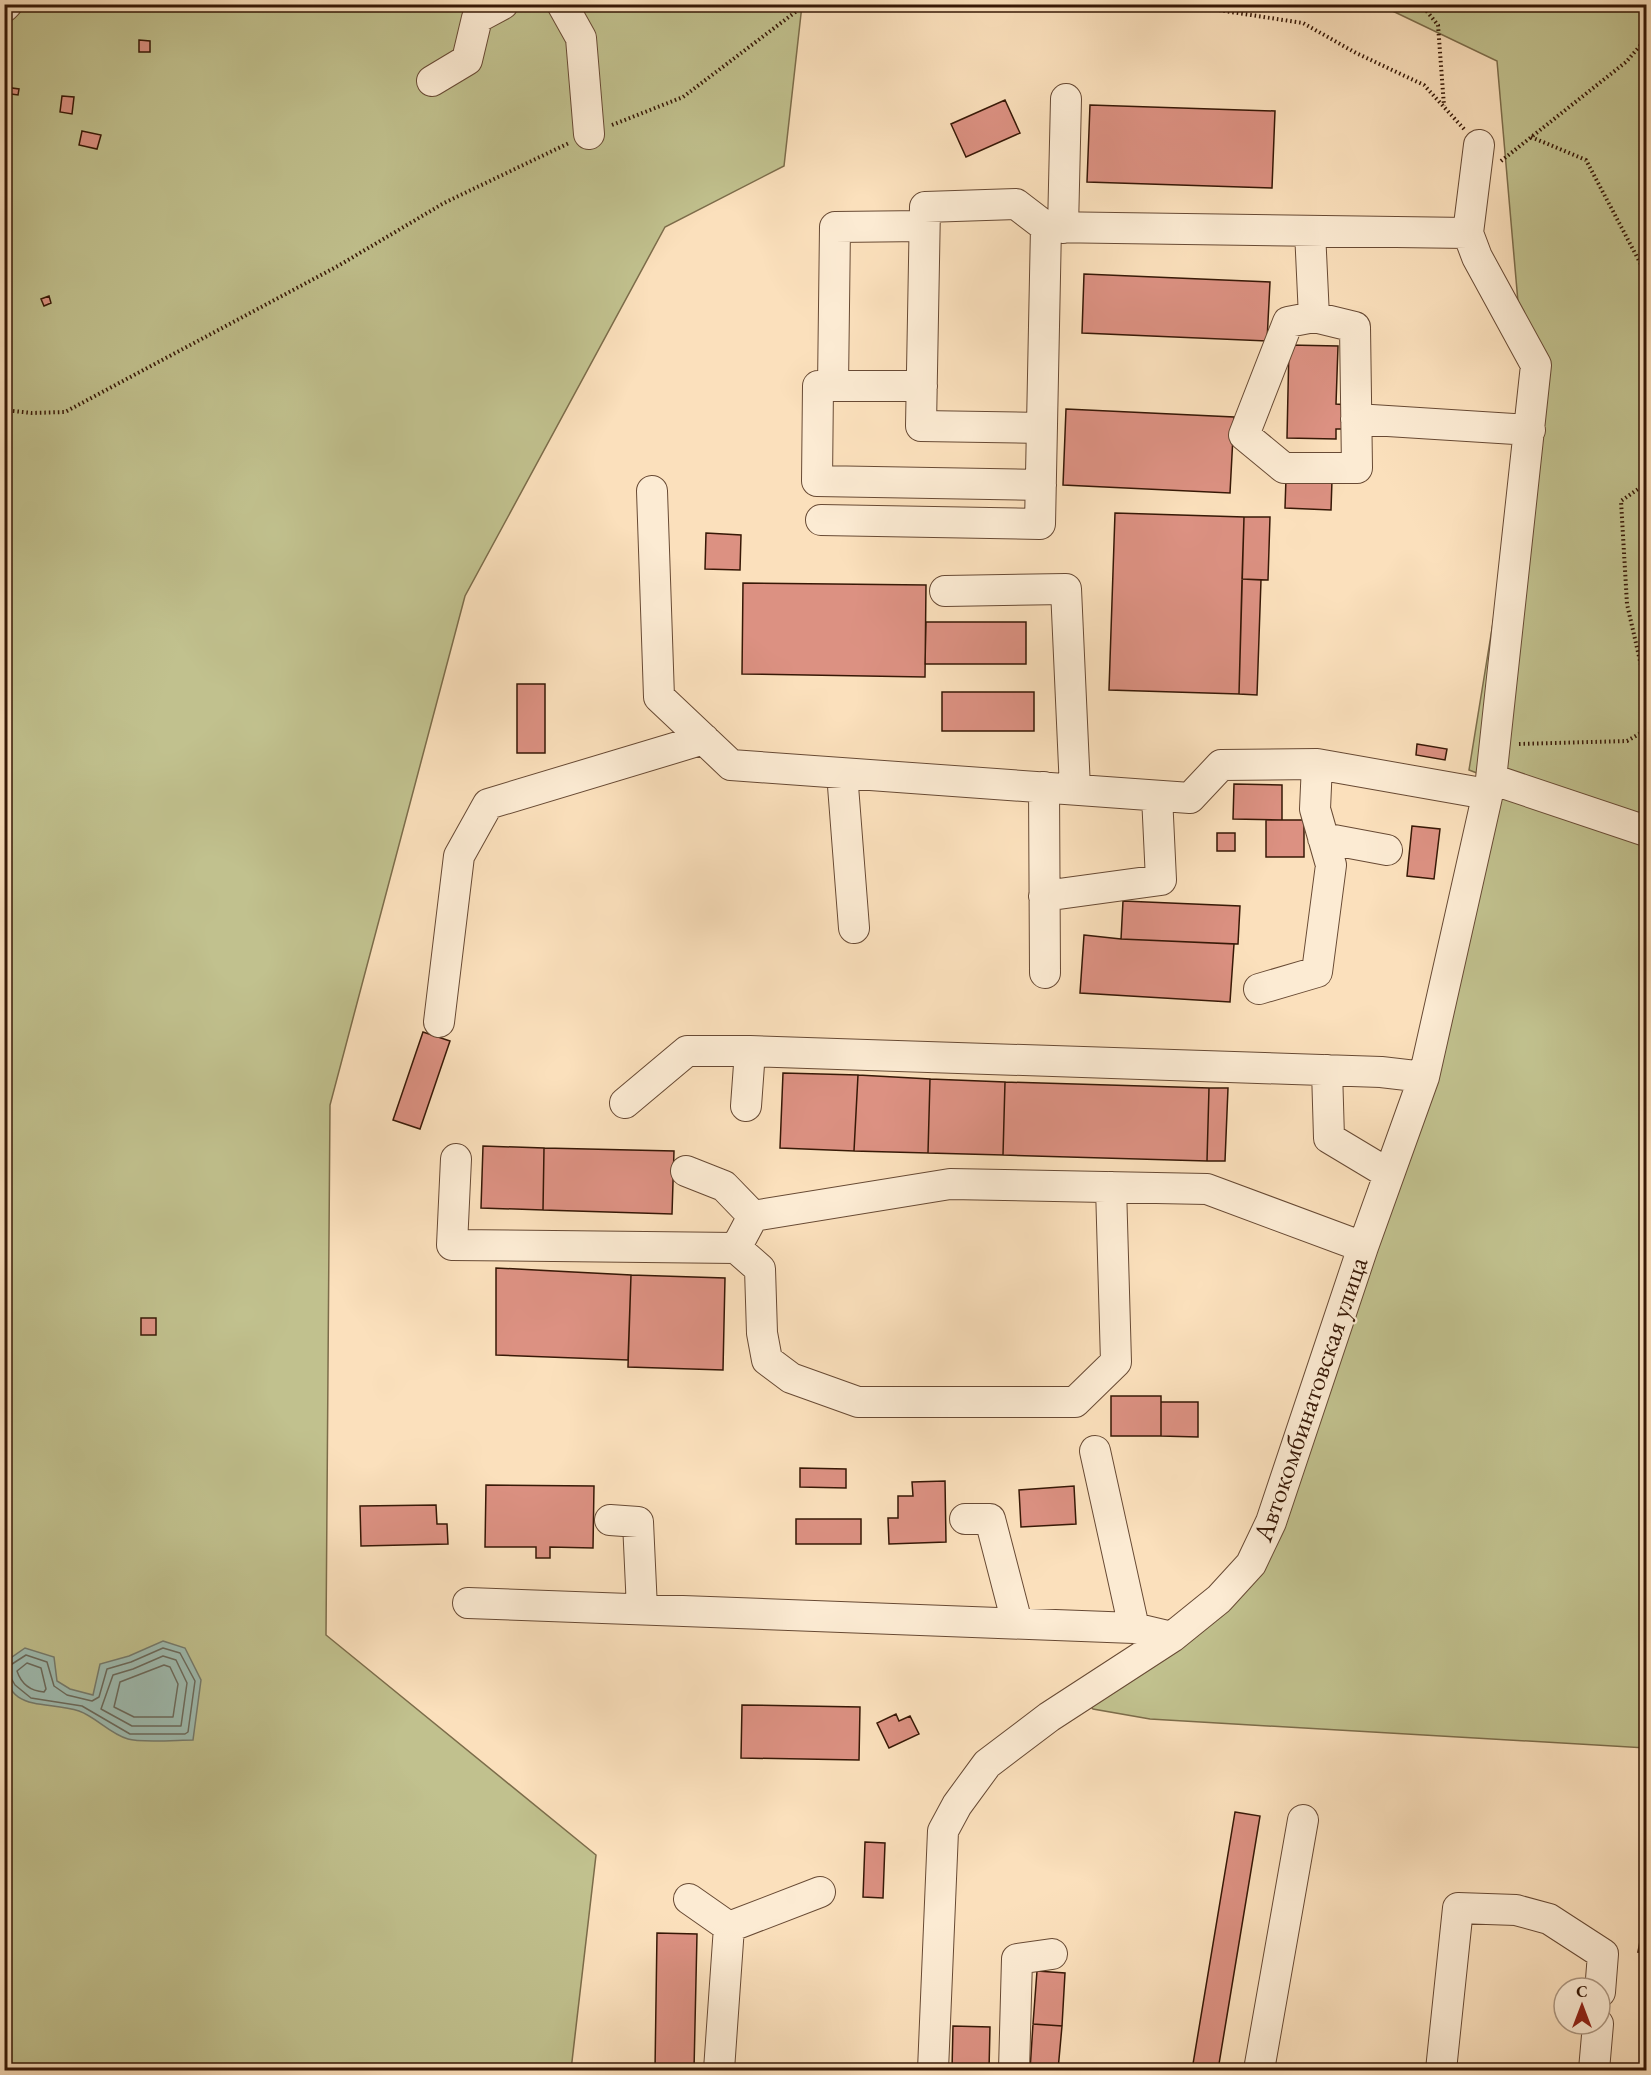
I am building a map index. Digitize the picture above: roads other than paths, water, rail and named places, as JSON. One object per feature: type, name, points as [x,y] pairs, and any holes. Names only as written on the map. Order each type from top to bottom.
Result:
[{"type":"street","points":[[432,81],[467,60],[477,18],[503,4]]},
{"type":"street","points":[[562,4],[581,38],[589,134]]},
{"type":"street","points":[[821,520],[1040,524],[1042,428],[1066,99]]},
{"type":"street","points":[[1042,428],[921,426],[925,207],[1016,204],[1055,228],[1468,233],[1479,146]]},
{"type":"street","points":[[833,386],[835,228],[924,226]]},
{"type":"street","points":[[1310,231],[1314,317]]},
{"type":"street","name":"Автокомбинатовская улица","points":[[933,2070],[943,1831],[957,1805],[987,1764],[1049,1717],[1172,1637],[1220,1599],[1251,1563],[1271,1522],[1363,1247],[1424,1077],[1489,786],[1536,365],[1477,257],[1468,233]]},
{"type":"street","points":[[1314,317],[1355,327],[1356,419],[1357,468],[1284,468],[1245,435],[1288,322],[1314,317]]},
{"type":"street","points":[[922,386],[818,386],[817,481],[1041,485]]},
{"type":"street","points":[[1356,419],[1530,430]]},
{"type":"street","points":[[652,491],[658,697],[731,765],[1190,798],[1221,765],[1317,764],[1489,786],[1647,831]]},
{"type":"street","points":[[945,591],[1066,589],[1075,789]]},
{"type":"street","points":[[439,1022],[459,856],[488,804],[704,739]]},
{"type":"street","points":[[1259,989],[1317,972],[1331,865],[1315,809],[1317,764]]},
{"type":"street","points":[[842,773],[854,928]]},
{"type":"street","points":[[1044,788],[1045,973]]},
{"type":"street","points":[[1044,896],[1161,880],[1157,796]]},
{"type":"street","points":[[1323,838],[1387,850]]},
{"type":"street","points":[[625,1103],[687,1051],[750,1051],[1327,1070],[1381,1072],[1424,1077]]},
{"type":"street","points":[[746,1106],[750,1051]]},
{"type":"street","points":[[1327,1070],[1329,1138],[1389,1174]]},
{"type":"street","points":[[456,1159],[452,1245],[736,1248],[760,1269],[762,1333],[767,1360],[791,1378],[858,1402],[1075,1402],[1116,1362],[1111,1187]]},
{"type":"street","points":[[686,1171],[724,1186],[753,1216]]},
{"type":"street","points":[[753,1216],[950,1184],[1207,1189],[1363,1247]]},
{"type":"street","points":[[736,1248],[753,1216]]},
{"type":"street","points":[[1095,1450],[1134,1628]]},
{"type":"street","points":[[965,1519],[990,1519],[1017,1623]]},
{"type":"street","points":[[610,1520],[638,1522],[642,1610]]},
{"type":"street","points":[[468,1603],[1134,1628],[1172,1637]]},
{"type":"street","points":[[1258,2070],[1303,1820]]},
{"type":"street","points":[[729,1927],[820,1892]]},
{"type":"street","points":[[689,1899],[729,1927]]},
{"type":"street","points":[[1441,2070],[1458,1908],[1516,1910],[1549,1918],[1603,1954],[1601,1976]]},
{"type":"street","points":[[719,2070],[729,1927]]},
{"type":"street","points":[[1014,2070],[1017,1959],[1052,1954]]},
{"type":"street","points":[[1594,2070],[1597,2036]]},
{"type":"water","points":[[163,1641],[185,1648],[201,1680],[193,1740],[150,1741],[121,1737],[79,1711],[29,1702],[19,1697],[11,1690],[6,1679],[5,1662],[25,1648],[54,1657],[57,1681],[70,1689],[93,1695],[100,1664],[129,1656]]}]
